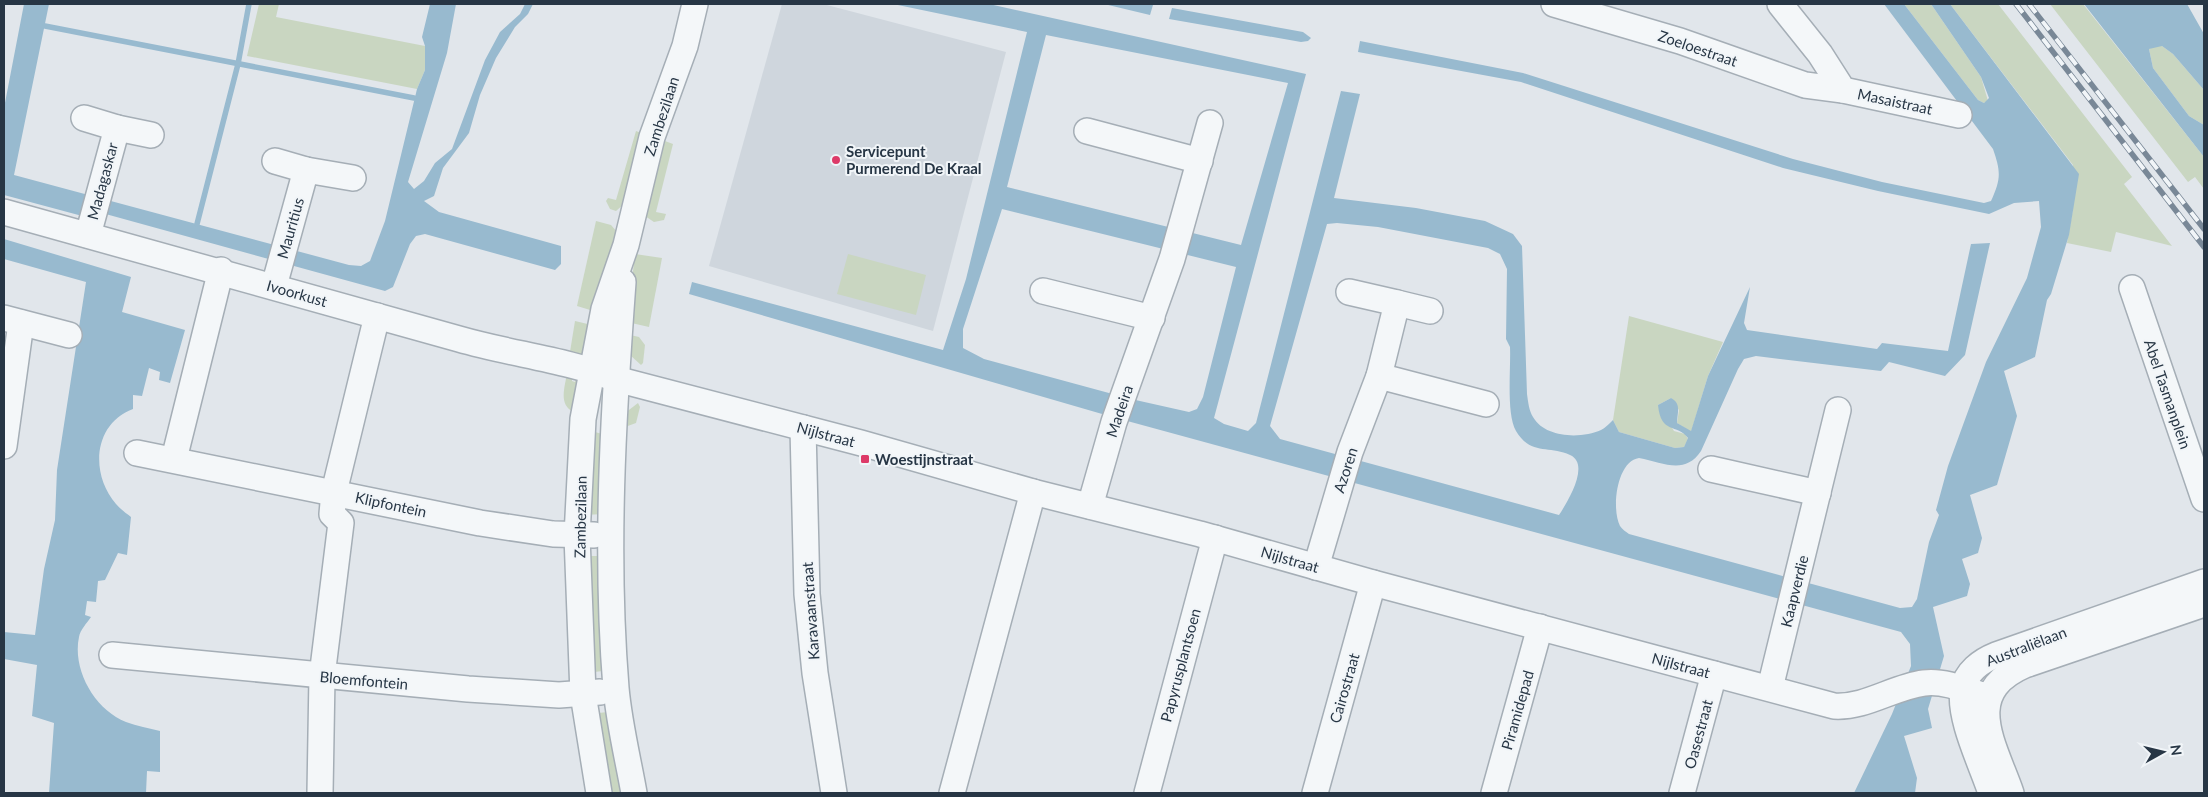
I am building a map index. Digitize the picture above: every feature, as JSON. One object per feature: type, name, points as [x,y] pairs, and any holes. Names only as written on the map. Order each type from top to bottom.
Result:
[{"type":"street","name":"Zambezilaan","points":[[599,793],[584,694],[578,536],[583,419],[604,309],[626,245],[652,137],[684,46],[695,4]]},
{"type":"street","name":"Zambezilaan","points":[[684,46],[710,4]]},
{"type":"street","name":"Zoeloestraat","points":[[1554,4],[1680,40],[1805,86],[1843,90]]},
{"type":"street","name":"Masaistraat","points":[[1780,4],[1820,54],[1843,90],[1959,115]]},
{"type":"street","points":[[1805,86],[1805,72],[1820,54]]},
{"type":"street","name":"Madagaskar","points":[[84,118],[117,128],[151,135]]},
{"type":"street","name":"Madeira","points":[[1090,506],[1114,422],[1172,259],[1210,123]]},
{"type":"street","name":"Madagaskar","points":[[90,229],[117,128]]},
{"type":"street","points":[[1088,131],[1200,161]]},
{"type":"street","points":[[274,161],[306,170],[353,178]]},
{"type":"street","name":"Mauritius","points":[[276,279],[306,170]]},
{"type":"street","name":"Ivoorkust","points":[[4,212],[90,229],[221,270],[276,279],[377,316],[502,351],[592,370]]},
{"type":"street","name":"Zambezilaan","points":[[626,245],[616,379],[609,535],[616,690],[634,793]]},
{"type":"street","points":[[174,459],[221,270]]},
{"type":"street","name":"Abel Tasmanplein","points":[[2132,288],[2204,499]]},
{"type":"street","points":[[1043,291],[1152,318]]},
{"type":"street","points":[[1349,292],[1430,311]]},
{"type":"street","name":"Azoren","points":[[1316,567],[1340,482],[1379,376],[1397,303]]},
{"type":"street","points":[[320,793],[322,676],[341,523],[332,514],[334,492],[377,316]]},
{"type":"street","points":[[4,446],[12,320],[70,335]]},
{"type":"street","name":"Nijlstraat","points":[[592,370],[616,379],[803,428],[1033,492],[1215,538],[1373,583],[1841,706],[1859,704],[1924,683],[1937,683],[1988,697]]},
{"type":"street","points":[[1379,376],[1486,404]]},
{"type":"street","name":"Kaapverdie","points":[[1770,688],[1838,410]]},
{"type":"street","name":"Karavaanstraat","points":[[803,428],[807,594],[815,673],[834,793]]},
{"type":"street","name":"Klipfontein","points":[[137,453],[174,459],[480,523],[578,536],[609,535]]},
{"type":"street","points":[[1711,470],[1818,493]]},
{"type":"street","points":[[952,793],[1033,492]]},
{"type":"street","name":"Papyrusplantsoen","points":[[1146,793],[1215,538]]},
{"type":"street","name":"Australiëlaan","points":[[1963,690],[1969,674],[1978,665],[1996,655],[2204,582]]},
{"type":"street","name":"Cairostraat","points":[[1315,793],[1373,583]]},
{"type":"street","name":"Australiëlaan","points":[[1988,697],[1994,685],[2012,671],[2204,604]]},
{"type":"street","name":"Piramidepad","points":[[1494,793],[1540,627]]},
{"type":"street","name":"Bloemfontein","points":[[112,655],[322,676],[559,695],[616,690]]},
{"type":"street","name":"Oasestraat","points":[[1682,793],[1714,674]]},
{"type":"street","points":[[1963,690],[1966,720],[1998,786]]},
{"type":"street","points":[[1988,697],[1986,713],[1998,786]]},
{"type":"shaded area","points":[[782,4],[823,4],[1006,52],[933,331],[709,266]]},
{"type":"green space","points":[[259,4],[279,4],[276,17],[425,46],[425,70],[417,89],[247,56]]},
{"type":"green space","points":[[1904,4],[1931,4],[1981,77],[1988,101],[1984,103],[1978,100]]},
{"type":"green space","points":[[1950,4],[1998,4],[2132,177],[2124,184],[2172,246],[2116,232],[2111,252],[2067,243],[2073,209],[2073,165]]},
{"type":"green space","points":[[2050,4],[2083,4],[2204,157],[2204,189],[2195,177],[2188,182]]},
{"type":"green space","points":[[2155,46],[2162,46],[2173,54],[2204,90],[2204,125],[2189,116],[2153,68],[2149,49]]},
{"type":"green space","points":[[636,131],[644,134],[625,203],[616,211],[610,209],[606,201],[608,198],[616,200]]},
{"type":"green space","points":[[665,141],[673,144],[656,212],[666,214],[664,220],[654,222],[645,216]]},
{"type":"green space","points":[[596,221],[611,225],[617,232],[600,313],[577,306]]},
{"type":"green space","points":[[635,254],[662,258],[649,327],[627,322]]},
{"type":"green space","points":[[848,254],[926,275],[916,315],[837,294]]},
{"type":"green space","points":[[1629,316],[1723,342],[1708,376],[1691,432],[1677,423],[1679,410],[1671,398],[1658,405],[1674,431],[1685,434],[1688,439],[1684,447],[1675,448],[1619,432],[1613,420]]},
{"type":"green space","points":[[575,321],[596,326],[586,356],[569,358]]},
{"type":"green space","points":[[626,334],[639,337],[645,345],[643,363],[641,365],[630,355]]},
{"type":"green space","points":[[567,373],[572,374],[572,381],[575,382],[576,377],[578,380],[574,412],[569,409],[564,400]]},
{"type":"green space","points":[[638,403],[640,407],[636,423],[625,427],[625,413]]},
{"type":"green space","points":[[588,430],[609,436],[605,514],[583,515]]},
{"type":"green space","points":[[582,556],[605,556],[611,670],[586,673]]},
{"type":"green space","points":[[615,711],[628,793],[602,793],[591,714]]},
{"type":"water","points":[[24,4],[49,4],[14,175],[349,265],[361,266],[370,261],[385,221],[417,89],[425,70],[425,46],[422,37],[430,4],[456,4],[447,53],[408,182],[414,189],[424,181],[435,163],[452,149],[485,60],[500,32],[520,14],[525,4],[533,4],[528,14],[515,27],[496,58],[480,95],[469,133],[443,168],[434,196],[424,201],[439,212],[561,246],[561,264],[555,270],[425,234],[416,236],[410,244],[393,287],[385,291],[102,213],[86,217],[4,195],[4,108]]},
{"type":"water","points":[[893,4],[989,4],[1306,74],[1214,418],[1224,424],[1248,431],[1256,423],[1341,91],[1360,94],[1334,198],[1416,208],[1485,221],[1513,234],[1522,246],[1528,403],[1532,415],[1539,424],[1555,433],[1584,435],[1593,433],[1607,426],[1613,420],[1619,432],[1675,448],[1684,447],[1688,438],[1662,421],[1658,405],[1671,398],[1674,400],[1678,406],[1677,423],[1691,431],[1708,376],[1750,287],[1744,323],[1747,330],[1877,349],[1882,343],[1948,351],[1971,244],[1990,243],[1965,355],[1945,376],[1889,362],[1881,371],[1756,356],[1744,359],[1701,451],[1695,458],[1688,463],[1673,465],[1639,458],[1631,461],[1625,467],[1618,486],[1616,497],[1617,518],[1620,526],[1629,534],[1900,608],[1912,607],[1917,599],[1929,542],[1939,515],[1936,510],[1948,466],[1986,362],[2027,278],[2041,227],[2039,201],[2014,203],[1989,214],[1878,191],[1783,168],[1521,82],[1358,52],[1360,41],[1523,73],[1793,159],[1882,182],[1984,203],[1991,201],[1997,187],[1999,175],[1993,149],[1884,4],[1904,4],[1978,100],[1984,103],[1989,98],[1981,77],[1931,4],[1950,4],[2079,174],[2069,235],[2051,294],[2047,300],[2035,357],[2004,371],[2017,416],[1997,485],[1970,495],[1982,538],[1978,553],[1962,559],[1970,584],[1967,596],[1933,607],[1944,656],[1928,709],[1932,728],[1904,736],[1917,778],[1915,793],[1854,793],[1892,714],[1911,666],[1910,644],[1901,632],[1109,416],[689,294],[692,282],[943,350],[966,279],[1027,32]],"holes":[[[1046,35],[1288,83],[1241,245],[1007,187]],[[1002,209],[1236,267],[1203,397],[1197,409],[1189,412],[1131,399],[984,359],[963,348],[963,329]],[[1337,223],[1378,227],[1488,248],[1500,254],[1507,269],[1506,339],[1510,347],[1510,402],[1513,423],[1516,431],[1528,444],[1541,449],[1570,455],[1576,460],[1578,466],[1578,475],[1572,493],[1559,515],[1280,439],[1270,426],[1327,224]]]},
{"type":"water","points":[[1104,4],[1147,4],[1153,5],[1150,15]]},
{"type":"water","points":[[2084,4],[2187,4],[2204,34],[2204,90],[2173,54],[2162,46],[2149,49],[2153,68],[2189,116],[2204,125],[2204,157]]},
{"type":"water","points":[[1172,8],[1303,32],[1311,38],[1308,41],[1301,42],[1169,19]]},
{"type":"water","points":[[4,239],[131,277],[122,312],[185,330],[170,383],[159,380],[160,372],[149,368],[142,396],[133,395],[133,409],[120,416],[110,426],[103,438],[99,465],[102,479],[116,504],[131,517],[127,555],[118,553],[105,580],[98,581],[96,602],[87,601],[85,615],[91,617],[80,634],[78,650],[79,663],[88,687],[105,708],[126,722],[160,731],[160,772],[147,771],[146,793],[49,793],[54,723],[32,716],[37,665],[4,659],[4,632],[35,635],[44,569],[55,520],[57,470],[86,282],[4,259]]},
{"type":"waterway","points":[[197,224],[238,64],[249,4]]},
{"type":"waterway","points":[[45,26],[414,98]]},
{"type":"railway","points":[[2016,4],[2204,247]]},
{"type":"railway","points":[[2029,4],[2204,229]]},
{"type":"place","name":"Servicepunt Purmerend De Kraal","points":[[836,160]]},
{"type":"place","name":"Woestijnstraat","points":[[865,459]]}]
